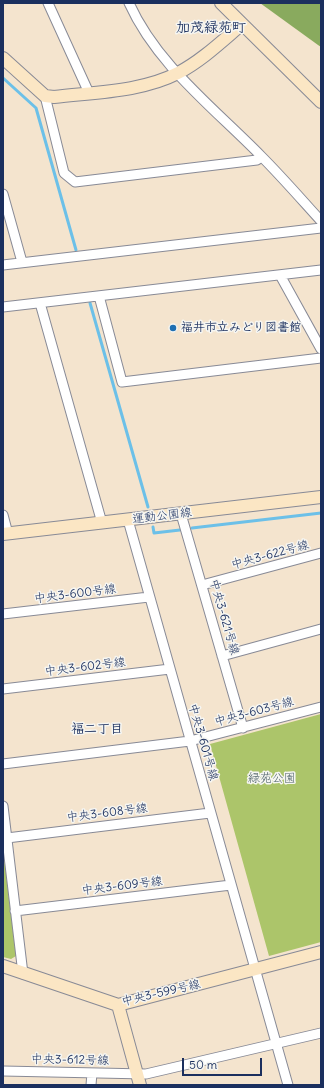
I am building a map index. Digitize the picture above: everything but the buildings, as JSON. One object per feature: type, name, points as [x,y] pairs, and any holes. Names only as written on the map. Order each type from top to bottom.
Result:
[{"type":"street","points":[[48,3],[89,93]]},
{"type":"street","points":[[129,3],[136,19],[176,74],[262,157],[321,221]]},
{"type":"street","points":[[221,3],[241,25],[321,102]]},
{"type":"street","points":[[44,96],[54,97],[89,93],[148,84],[176,74],[200,59],[241,25]]},
{"type":"street","points":[[3,58],[44,96],[64,173],[75,182],[257,160],[262,157]]},
{"type":"street","points":[[3,194],[22,262]]},
{"type":"street","points":[[3,265],[321,228]]},
{"type":"street","points":[[3,307],[321,270]]},
{"type":"street","points":[[280,275],[321,349]]},
{"type":"street","points":[[99,296],[122,382],[321,358]]},
{"type":"street","points":[[40,303],[102,523]]},
{"type":"street","name":"運動公園線","points":[[6,534],[321,497]]},
{"type":"street","name":"中央3-621号線","points":[[181,514],[242,728]]},
{"type":"street","points":[[3,515],[6,534]]},
{"type":"street","name":"中央3-601号線","points":[[128,520],[288,1085]]},
{"type":"street","name":"中央3-622号線","points":[[202,585],[321,553]]},
{"type":"street","name":"中央3-600号線","points":[[3,614],[149,597]]},
{"type":"street","points":[[222,656],[321,629]]},
{"type":"street","name":"中央3-602号線","points":[[3,689],[170,670]]},
{"type":"street","name":"中央3-603号線","points":[[3,764],[190,741],[321,707]]},
{"type":"street","points":[[3,806],[23,974]]},
{"type":"street","name":"中央3-608号線","points":[[7,838],[210,813]]},
{"type":"street","name":"中央3-609号線","points":[[15,911],[231,885]]},
{"type":"street","name":"中央3-599号線","points":[[3,966],[118,1005],[321,952]]},
{"type":"street","points":[[118,1005],[138,1080]]},
{"type":"street","name":"中央3-612号線","points":[[3,1071],[92,1073],[138,1080],[146,1074],[321,1033]]},
{"type":"street","points":[[91,1085],[92,1073]]},
{"type":"green space","points":[[260,3],[321,3],[321,47],[318,45]]},
{"type":"green space","name":"緑苑公園","points":[[321,714],[321,942],[269,956],[210,744]]},
{"type":"green space","points":[[3,849],[16,956],[11,959],[3,957]]},
{"type":"waterway","points":[[3,78],[36,108],[76,250]]},
{"type":"waterway","points":[[90,303],[148,507]]},
{"type":"waterway","points":[[192,528],[321,513]]},
{"type":"waterway","points":[[153,527],[154,533],[180,530]]},
{"type":"place","name":"福井市立みどり図書館","points":[[173,328]]},
{"type":"district","name":"加茂緑苑町","points":[[211,28]]},
{"type":"district","name":"福二丁目","points":[[97,729]]}]
